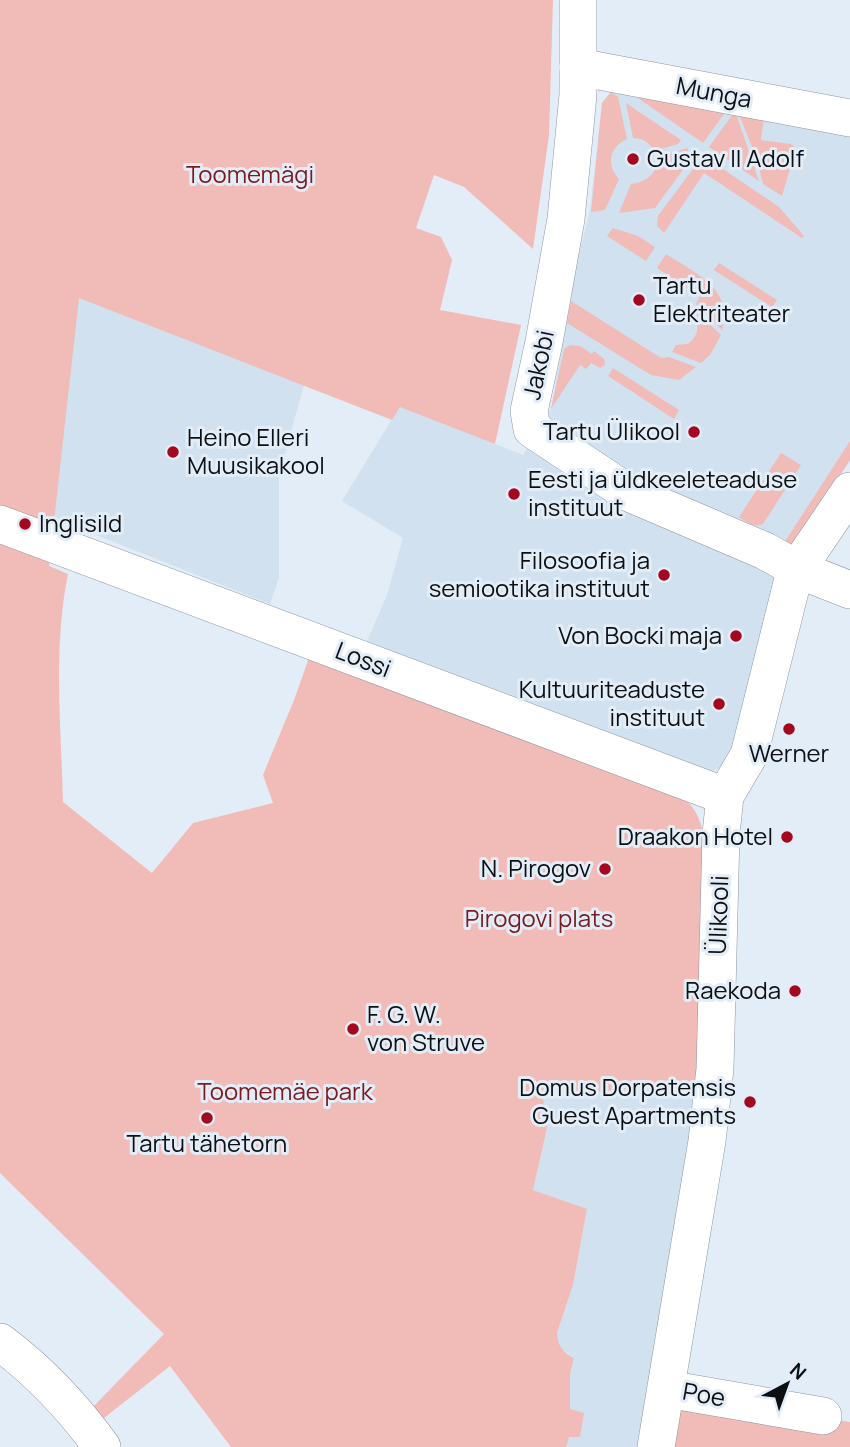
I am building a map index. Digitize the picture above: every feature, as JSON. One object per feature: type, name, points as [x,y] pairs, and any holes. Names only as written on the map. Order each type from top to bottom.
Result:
[{"type":"street","name":"Jakobi","points":[[578,0],[578,95],[566,219],[529,411],[532,429],[627,492],[850,590]]},
{"type":"street","name":"Munga","points":[[578,68],[850,118]]},
{"type":"street","name":"Ülikooli","points":[[656,1447],[707,1141],[715,1069],[725,796],[749,755],[792,583],[850,491]]},
{"type":"street","name":"Lossi","points":[[0,524],[725,796]]},
{"type":"street","points":[[0,1342],[45,1380],[102,1447]]},
{"type":"street","name":"Poe","points":[[667,1389],[823,1416]]},
{"type":"shaded area","name":"Tartu Ülikool","points":[[611,92],[850,130],[850,460],[793,548],[729,765],[703,774],[631,750],[367,641],[387,595],[403,538],[342,501],[400,406],[523,455],[551,409],[570,301],[568,299],[590,210],[602,103]]},
{"type":"shaded area","name":"Heino Elleri Muusikakool","points":[[78,297],[304,385],[279,475],[279,578],[270,604],[53,518]]},
{"type":"shaded area","points":[[700,1083],[644,1447],[566,1447],[570,1374],[574,1358],[562,1349],[557,1333],[573,1285],[587,1210],[533,1190],[547,1128],[542,1090]]},
{"type":"green space","name":"Toomemäe park","points":[[0,0],[553,0],[549,135],[533,249],[464,187],[434,175],[416,228],[441,237],[452,260],[440,310],[521,325],[495,444],[400,407],[392,420],[79,298],[49,566],[68,574],[59,659],[63,802],[152,873],[193,823],[273,803],[263,775],[310,655],[680,795],[695,811],[705,844],[700,1083],[560,1095],[542,1090],[547,1128],[533,1190],[587,1209],[573,1285],[557,1333],[561,1348],[574,1358],[570,1374],[570,1409],[584,1413],[580,1437],[569,1437],[566,1447],[231,1447],[170,1366],[99,1422],[90,1410],[164,1334],[0,1173]]},
{"type":"green space","points":[[611,92],[618,97],[627,139],[616,147],[611,157],[612,168],[619,179],[605,210],[591,212],[602,103]]},
{"type":"green space","points":[[642,95],[727,110],[703,143],[638,98]]},
{"type":"green space","points":[[626,103],[681,140],[678,144],[654,151],[645,141],[633,138]]},
{"type":"green space","points":[[735,111],[759,181],[709,147]]},
{"type":"green space","points":[[738,112],[764,117],[761,140],[791,144],[796,148],[782,196],[763,184],[757,159]]},
{"type":"green space","points":[[688,148],[685,167],[655,208],[619,213],[631,184],[650,176],[655,169],[657,158]]},
{"type":"green space","points":[[714,163],[779,207],[804,236],[802,238],[704,173],[664,233],[657,226],[658,216],[696,165]]},
{"type":"green space","points":[[613,228],[638,236],[655,247],[646,261],[607,236]]},
{"type":"green space","points":[[666,254],[700,276],[717,293],[723,303],[722,330],[696,304],[700,296],[657,268]]},
{"type":"green space","points":[[719,263],[777,300],[772,307],[714,270]]},
{"type":"green space","points":[[571,301],[661,358],[669,357],[696,367],[679,380],[651,375],[567,323]]},
{"type":"green space","points":[[697,312],[721,335],[710,355],[701,363],[672,352],[676,345],[688,344],[694,338],[697,324],[694,316]]},
{"type":"green space","points":[[570,345],[580,346],[592,354],[594,351],[604,359],[605,365],[600,368],[591,363],[586,369],[580,365],[551,409],[564,349]]},
{"type":"green space","points":[[613,368],[679,410],[674,419],[608,376]]},
{"type":"green space","points":[[850,441],[850,460],[793,548],[784,543]]},
{"type":"green space","points":[[781,453],[801,465],[763,524],[750,524],[739,517]]},
{"type":"green space","points":[[677,1396],[850,1422],[850,1447],[666,1447]]},
{"type":"place","name":"Gustav II Adolf","points":[[633,159]]},
{"type":"place","name":"Tartu Elektriteater","points":[[639,300]]},
{"type":"place","name":"Tartu Ülikool","points":[[694,432]]},
{"type":"place","name":"Heino Elleri Muusikakool","points":[[173,452]]},
{"type":"place","name":"Eesti ja üldkeeleteaduse instituut","points":[[514,494]]},
{"type":"place","name":"Inglisild","points":[[25,524]]},
{"type":"place","name":"Filosoofia ja semiootika instituut","points":[[664,575]]},
{"type":"place","name":"Von Bocki maja","points":[[736,636]]},
{"type":"place","name":"Kultuuriteaduste instituut","points":[[719,704]]},
{"type":"place","name":"Werner","points":[[789,729]]},
{"type":"place","name":"Draakon Hotel","points":[[787,837]]},
{"type":"place","name":"N. Pirogov","points":[[605,869]]},
{"type":"place","name":"Raekoda","points":[[795,991]]},
{"type":"place","name":"F. G. W. von Struve","points":[[353,1029]]},
{"type":"place","name":"Domus Dorpatensis Guest Apartments","points":[[750,1102]]},
{"type":"place","name":"Tartu tähetorn","points":[[207,1118]]},
{"type":"park label","name":"Toomemägi","points":[[250,175]]},
{"type":"park label","name":"Pirogovi plats","points":[[539,919]]}]
